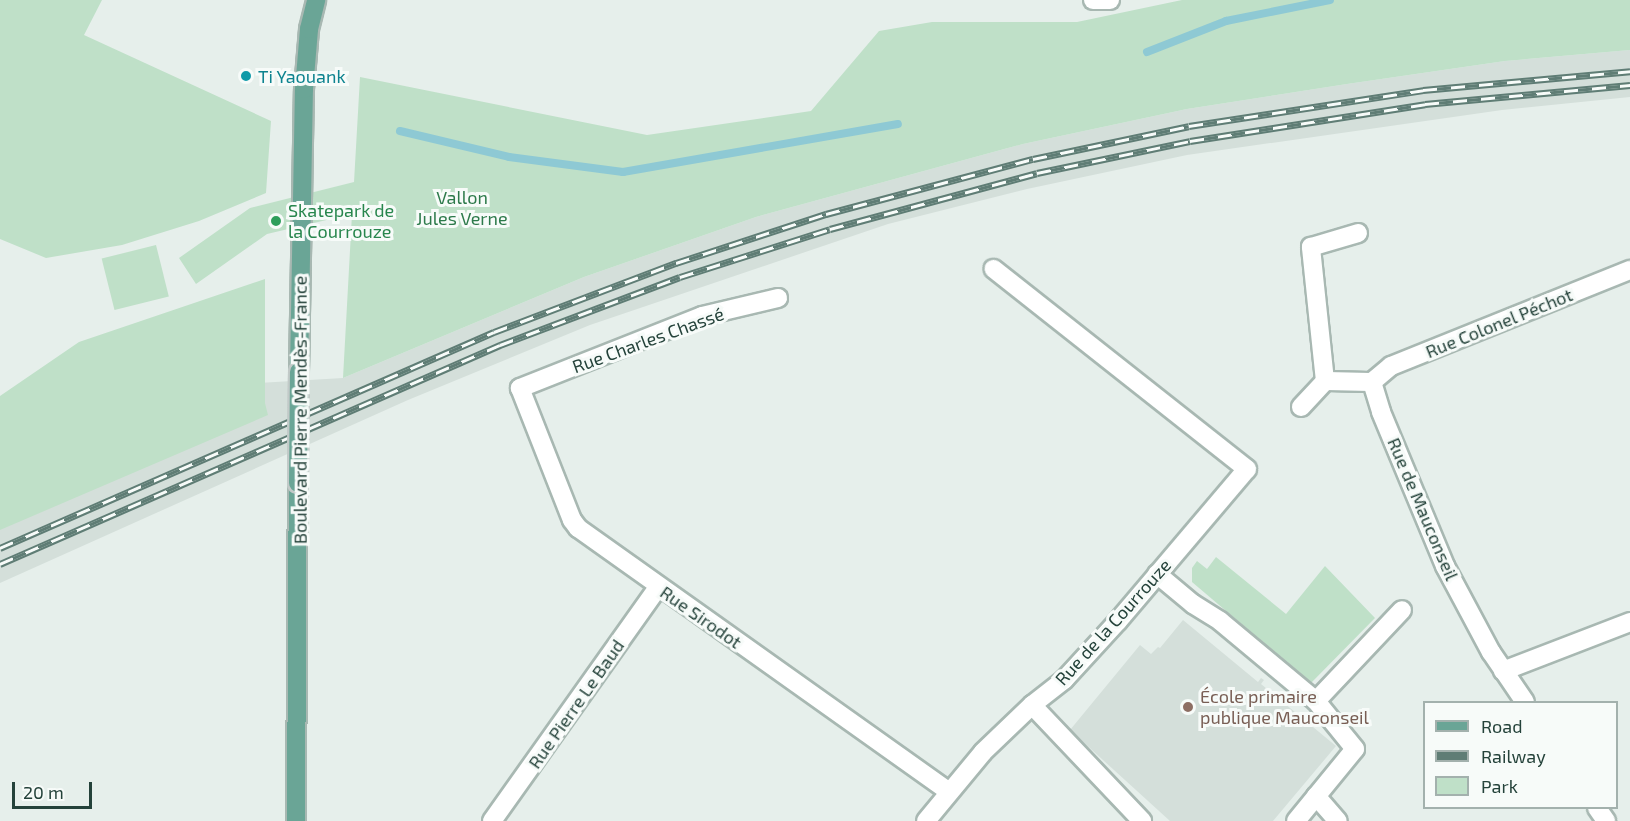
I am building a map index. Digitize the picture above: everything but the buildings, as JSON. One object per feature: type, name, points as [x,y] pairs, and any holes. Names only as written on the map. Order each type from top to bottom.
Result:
[{"type":"main road","name":"Boulevard Pierre Mendès-France","points":[[296,821],[299,372],[305,58],[316,0]]},
{"type":"street","points":[[1093,0],[1110,0]]},
{"type":"street","points":[[1325,381],[1311,247],[1358,233]]},
{"type":"street","name":"Rue de la Courrouze","points":[[926,821],[948,791],[1032,705],[1064,680],[1247,469],[994,269]]},
{"type":"street","name":"Rue Colonel Péchot","points":[[1372,382],[1391,366],[1630,270]]},
{"type":"street","name":"Rue Charles Chassé","points":[[520,388],[702,316],[778,298]]},
{"type":"street","points":[[1301,407],[1325,381],[1372,382]]},
{"type":"street","name":"Rue de Mauconseil","points":[[1372,382],[1381,412],[1445,566],[1503,671],[1524,701]]},
{"type":"street","name":"Rue Sirodot","points":[[520,388],[572,520],[587,536],[948,791]]},
{"type":"street","points":[[1157,574],[1194,604],[1220,621],[1316,701],[1355,749],[1296,821]]},
{"type":"street","name":"Rue Pierre Le Baud","points":[[492,821],[658,587]]},
{"type":"street","points":[[1316,701],[1402,610]]},
{"type":"street","points":[[1503,671],[1630,622]]},
{"type":"street","points":[[1032,705],[1142,821]]},
{"type":"street","points":[[1316,796],[1338,821]]},
{"type":"shaded area","points":[[1630,50],[1630,97],[1502,110],[1187,155],[1027,189],[888,224],[590,325],[408,400],[0,583],[0,398],[343,378],[584,277],[756,217],[1023,144],[1187,109],[1347,84],[1505,61]]},
{"type":"shaded area","name":"École primaire publique Mauconseil","points":[[1183,620],[1258,682],[1261,678],[1264,680],[1261,684],[1336,746],[1273,821],[1170,821],[1070,730],[1140,645],[1151,654],[1158,647],[1160,648]]},
{"type":"green space","points":[[0,0],[102,0],[84,35],[271,121],[266,193],[199,221],[122,245],[46,258],[0,239]]},
{"type":"green space","name":"Vallon Jules Verne","points":[[1182,0],[1630,0],[1630,50],[1505,61],[1347,84],[1187,109],[1023,144],[756,217],[584,277],[343,378],[352,214],[267,234],[196,284],[179,258],[250,208],[354,182],[360,77],[647,135],[811,111],[879,31],[932,22],[1077,22]]},
{"type":"green space","points":[[156,245],[169,296],[114,310],[102,259]]},
{"type":"green space","points":[[265,279],[265,403],[268,415],[0,530],[0,396],[79,342]]},
{"type":"green space","points":[[1216,557],[1286,614],[1325,566],[1375,618],[1311,683],[1192,582],[1192,568],[1197,561],[1207,569]]},
{"type":"waterway","points":[[1147,52],[1226,21],[1330,0]]},
{"type":"waterway","points":[[400,131],[509,157],[623,172],[898,124]]},
{"type":"railway","points":[[0,548],[494,332],[676,263],[826,214],[1033,159],[1189,126],[1423,90],[1630,71]]},
{"type":"railway","points":[[0,564],[500,345],[680,277],[830,229],[1037,173],[1190,141],[1425,104],[1630,85]]},
{"type":"place","name":"Ti Yaouank","points":[[246,76]]},
{"type":"place","name":"Skatepark de la Courrouze","points":[[276,221]]},
{"type":"place","name":"École primaire publique Mauconseil","points":[[1188,707]]}]
